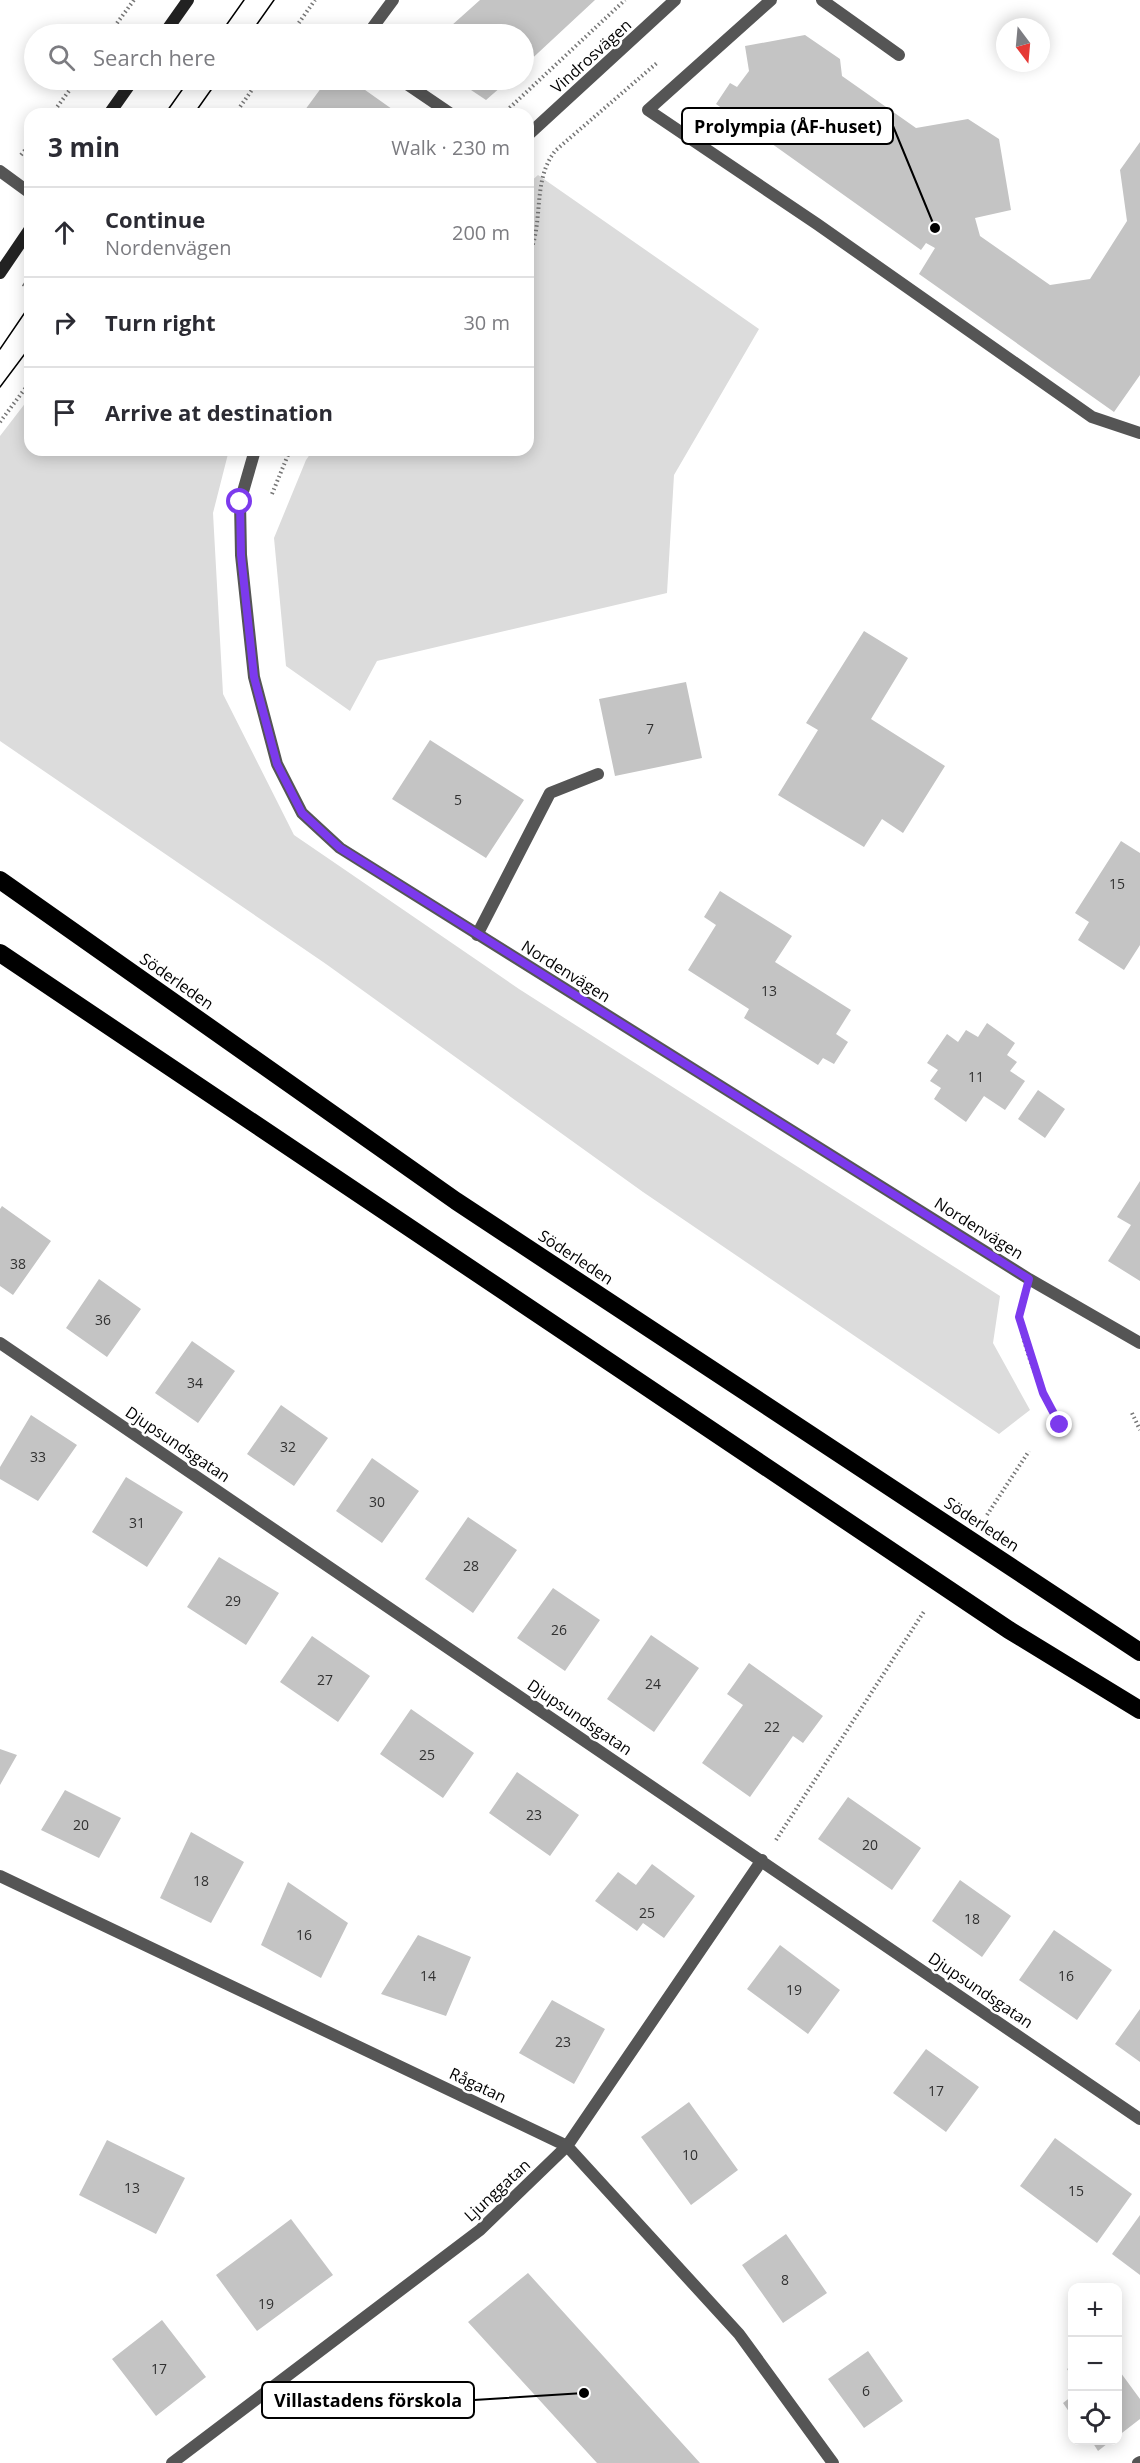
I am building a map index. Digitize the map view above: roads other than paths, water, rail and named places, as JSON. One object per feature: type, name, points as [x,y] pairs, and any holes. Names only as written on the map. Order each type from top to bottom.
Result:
[{"type":"highway","name":"Söderleden","points":[[0,880],[456,1201],[1140,1652]]},
{"type":"highway","points":[[0,953],[1010,1630],[1140,1710]]},
{"type":"street","points":[[171,24],[188,0]]},
{"type":"street","points":[[375,24],[393,0]]},
{"type":"street","name":"Vindrosvägen","points":[[534,129],[675,0]]},
{"type":"street","points":[[771,0],[648,110],[817,224],[1092,417],[1140,433]]},
{"type":"street","points":[[822,0],[899,55]]},
{"type":"street","points":[[113,108],[126,90]]},
{"type":"street","points":[[416,90],[442,108]]},
{"type":"street","points":[[0,171],[24,189]]},
{"type":"street","points":[[0,273],[24,238]]},
{"type":"street","name":"Nordenvägen","points":[[253,456],[240,502],[241,555],[254,677],[277,764],[302,813],[340,848],[477,935],[1029,1279],[1140,1342]]},
{"type":"street","points":[[477,935],[550,793],[598,774]]},
{"type":"street","name":"Djupsundsgatan","points":[[0,1343],[1140,2119]]},
{"type":"street","name":"Ljunggatan","points":[[172,2463],[480,2230],[567,2146],[762,1860]]},
{"type":"street","name":"Rågatan","points":[[0,1876],[567,2146],[739,2334],[833,2463]]},
{"type":"tram line","points":[[227,24],[244,0]]},
{"type":"tram line","points":[[257,24],[274,0]]},
{"type":"tram line","points":[[169,108],[182,90]]},
{"type":"tram line","points":[[198,108],[211,90]]},
{"type":"tram line","points":[[0,349],[24,314]]},
{"type":"tram line","points":[[0,387],[24,355]]},
{"type":"place","name":"Prolympia (ÅF-huset)","points":[[935,228]]},
{"type":"place","name":"Villastadens förskola","points":[[584,2393]]}]
